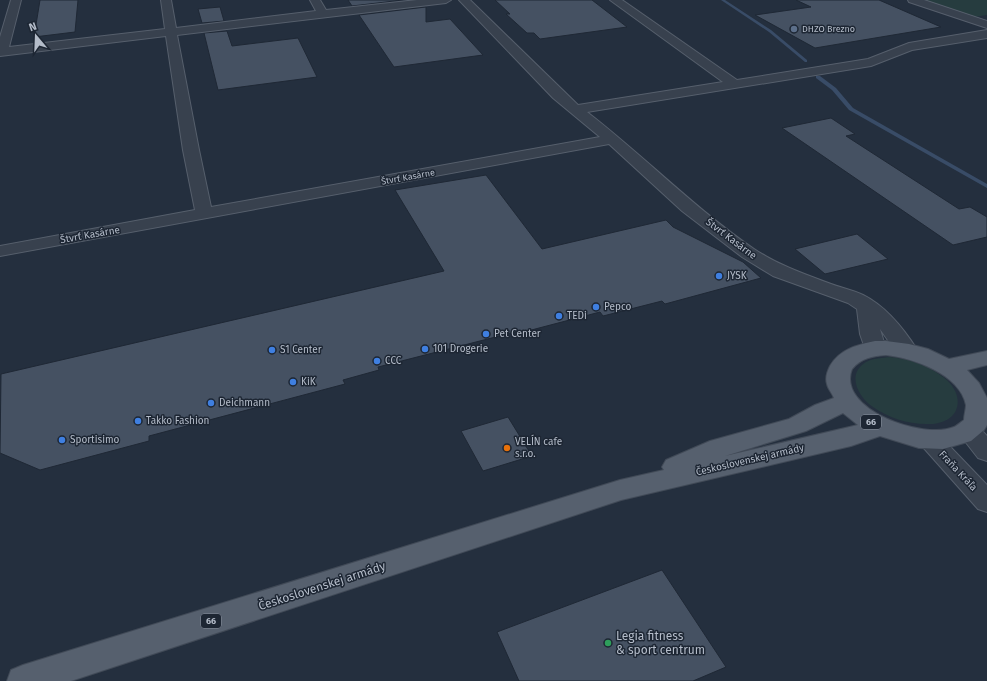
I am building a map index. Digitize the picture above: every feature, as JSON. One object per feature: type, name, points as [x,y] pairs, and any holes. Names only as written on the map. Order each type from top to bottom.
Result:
[{"type":"main road","name":"66","points":[[874,349],[907,351],[929,358],[947,367],[981,390],[980,412],[976,425],[969,432],[952,438],[930,440],[905,436],[879,427],[860,414],[847,402],[841,392],[838,382],[838,374],[841,366],[850,357],[866,350],[874,349]]},
{"type":"main road","points":[[947,367],[987,358]]},
{"type":"main road","name":"Československej armády","points":[[620,490],[719,448],[797,425],[824,411],[847,402]]},
{"type":"main road","name":"Československej armády","points":[[23,681],[620,490],[851,437],[879,427]]},
{"type":"street","points":[[16,0],[1,52],[446,0]]},
{"type":"street","points":[[166,0],[191,150],[204,214]]},
{"type":"street","points":[[315,0],[323,14]]},
{"type":"street","name":"Štvrť Kasárne","points":[[464,0],[558,95],[612,139],[688,206],[761,262],[780,272],[855,299],[864,304],[867,308],[886,321],[899,337],[907,351]]},
{"type":"street","points":[[615,0],[735,84]]},
{"type":"street","points":[[912,0],[983,22]]},
{"type":"street","points":[[575,110],[871,62],[909,47],[987,34]]},
{"type":"street","name":"Štvrť Kasárne","points":[[0,251],[612,139]]},
{"type":"street","points":[[867,308],[870,334],[874,349]]},
{"type":"street","points":[[969,432],[987,452]]},
{"type":"street","name":"Fraňa Kráľa","points":[[930,440],[987,502]]},
{"type":"green space","points":[[915,0],[987,0],[987,15],[967,18]]},
{"type":"green space","points":[[890,357],[918,363],[931,369],[951,384],[958,400],[954,413],[948,419],[940,422],[922,424],[907,422],[893,417],[879,411],[868,403],[859,392],[856,385],[855,379],[857,373],[860,367],[866,362],[878,358]]},
{"type":"building","points":[[40,0],[78,0],[75,32],[34,37]]},
{"type":"building","points":[[348,0],[403,0],[352,6]]},
{"type":"building","points":[[495,0],[592,0],[627,27],[540,39],[534,33],[527,33],[506,14],[510,14]]},
{"type":"building","points":[[796,0],[879,0],[941,27],[815,48],[755,15],[811,7]]},
{"type":"building","points":[[220,7],[224,21],[202,23],[198,9]]},
{"type":"building","points":[[426,7],[426,22],[450,19],[483,55],[394,67],[359,15]]},
{"type":"building","points":[[227,31],[232,46],[298,38],[317,77],[218,90],[204,33]]},
{"type":"building","points":[[831,118],[855,134],[846,136],[959,209],[970,207],[987,217],[987,237],[953,245],[782,128]]},
{"type":"building","name":"S1 Center","points":[[486,175],[542,249],[666,220],[673,227],[743,262],[761,278],[665,304],[662,301],[603,316],[600,312],[378,367],[379,370],[343,380],[345,384],[149,436],[149,441],[40,470],[0,453],[1,374],[444,271],[395,190]]},
{"type":"building","points":[[857,234],[888,259],[825,274],[795,249]]},
{"type":"building","points":[[508,417],[532,456],[483,471],[461,431]]},
{"type":"building","points":[[662,570],[726,667],[693,681],[519,681],[497,632]]},
{"type":"waterway","points":[[723,0],[770,31],[806,61]]},
{"type":"waterway","points":[[818,77],[834,89],[851,109],[987,186]]},
{"type":"place","name":"DHZO Brezno","points":[[794,29]]},
{"type":"place","name":"JYSK","points":[[719,276]]},
{"type":"place","name":"Pepco","points":[[596,307]]},
{"type":"place","name":"TEDi","points":[[559,316]]},
{"type":"place","name":"Pet Center","points":[[486,334]]},
{"type":"place","name":"101 Drogerie","points":[[425,349]]},
{"type":"place","name":"S1 Center","points":[[272,350]]},
{"type":"place","name":"CCC","points":[[377,361]]},
{"type":"place","name":"KiK","points":[[293,382]]},
{"type":"place","name":"Deichmann","points":[[211,403]]},
{"type":"place","name":"Takko Fashion","points":[[138,421]]},
{"type":"place","name":"Sportisimo","points":[[62,440]]},
{"type":"place","name":"VELÍN cafe s.r.o.","points":[[507,448]]},
{"type":"place","name":"Legia fitness & sport centrum","points":[[608,643]]}]
